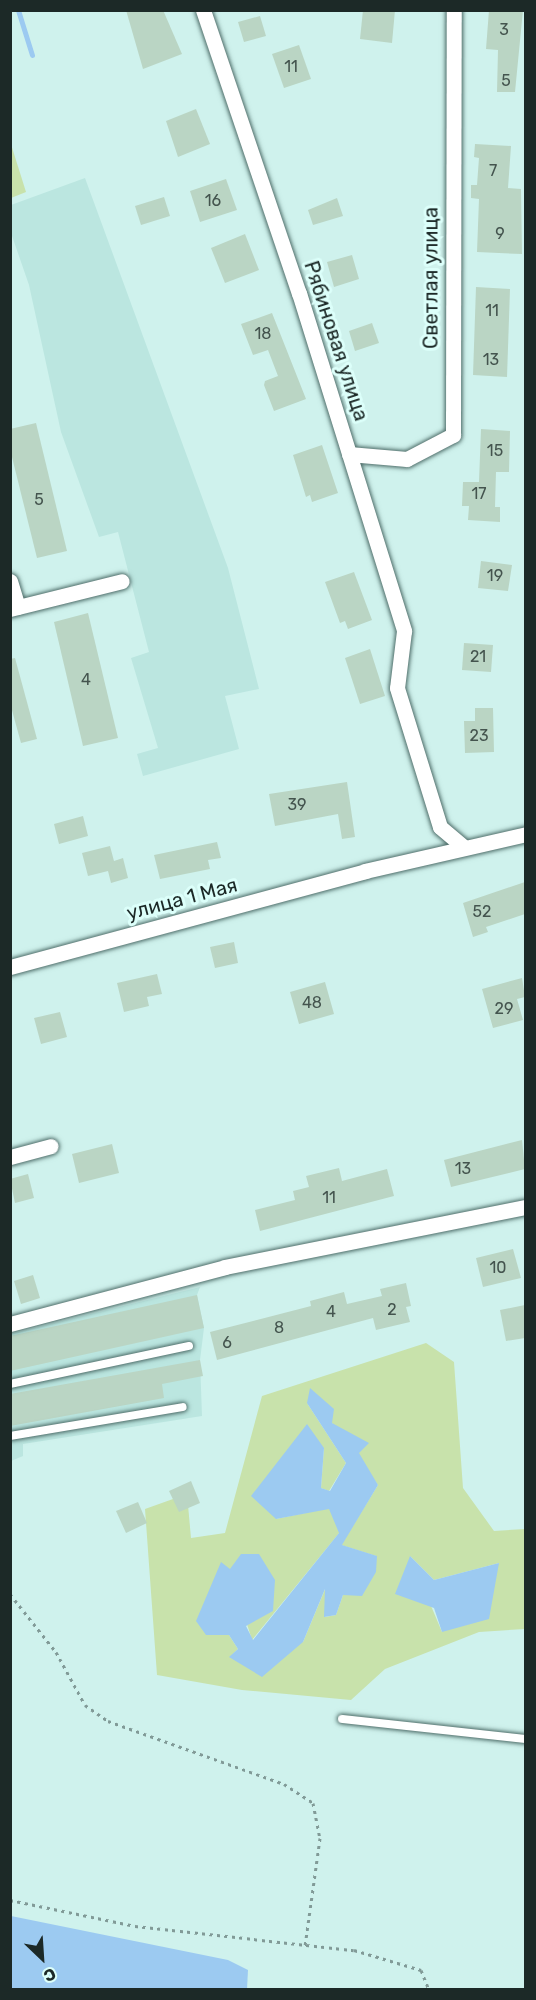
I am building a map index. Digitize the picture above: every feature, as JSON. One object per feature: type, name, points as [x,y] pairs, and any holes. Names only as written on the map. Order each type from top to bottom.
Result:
[{"type":"street","name":"Рябиновая улица","points":[[203,10],[299,293],[404,631],[397,688],[440,827],[464,848]]},
{"type":"street","name":"Светлая улица","points":[[349,454],[407,459],[453,435],[454,10]]},
{"type":"street","points":[[10,581],[14,608],[122,580]]},
{"type":"street","name":"улица 1 Мая","points":[[10,967],[365,871],[525,834]]},
{"type":"street","points":[[10,1157],[51,1146]]},
{"type":"street","points":[[10,1324],[225,1267],[525,1207]]},
{"type":"lane","points":[[10,1384],[189,1346]]},
{"type":"lane","points":[[10,1436],[183,1407]]},
{"type":"lane","points":[[342,1719],[525,1739]]},
{"type":"path","points":[[10,1594],[56,1652],[85,1705],[101,1715],[284,1784],[314,1803],[320,1838],[305,1946]]},
{"type":"path","points":[[10,1900],[135,1926],[354,1950],[421,1970],[429,1989]]},
{"type":"shaded area","points":[[85,178],[228,568],[259,689],[225,696],[239,749],[143,776],[137,754],[158,748],[131,658],[149,652],[118,532],[99,537],[61,432],[29,285],[11,233],[11,205]]},
{"type":"shaded area","points":[[200,1287],[197,1295],[204,1328],[200,1360],[202,1416],[23,1444],[23,1456],[11,1461],[10,1334]]},
{"type":"shaded area","points":[[310,1388],[334,1409],[332,1423],[369,1443],[359,1453],[378,1485],[342,1545],[377,1556],[376,1572],[362,1596],[343,1595],[336,1615],[324,1617],[325,1589],[303,1642],[262,1677],[229,1657],[238,1649],[229,1635],[206,1635],[196,1621],[221,1562],[230,1569],[241,1554],[259,1554],[275,1580],[273,1611],[246,1626],[253,1640],[339,1533],[329,1509],[276,1519],[251,1496],[307,1424],[324,1448],[321,1488],[330,1491],[346,1463],[307,1403]]},
{"type":"shaded area","points":[[410,1556],[434,1580],[499,1563],[489,1619],[442,1632],[434,1608],[395,1594]]},
{"type":"shaded area","points":[[11,1916],[228,1960],[248,1970],[247,1989],[11,1989]]},
{"type":"green space","points":[[10,141],[26,192],[11,198],[10,198]]},
{"type":"green space","points":[[426,1343],[454,1362],[463,1488],[494,1531],[525,1529],[525,1629],[479,1632],[385,1669],[351,1700],[242,1690],[157,1675],[145,1509],[187,1494],[191,1538],[225,1533],[262,1396]],"holes":[[[307,1403],[332,1423],[378,1485],[341,1545],[376,1556],[343,1595],[336,1615],[325,1617],[326,1587],[303,1642],[230,1657],[238,1649],[229,1635],[206,1635],[221,1563],[230,1570],[252,1640],[340,1532],[329,1508],[276,1519],[324,1448],[321,1488],[329,1491],[346,1463]],[[410,1556],[434,1580],[499,1563],[442,1632]]]},
{"type":"building","points":[[126,10],[163,10],[182,54],[143,69]]},
{"type":"building","points":[[363,10],[395,10],[392,43],[360,39]]},
{"type":"building","points":[[489,10],[523,10],[515,92],[497,92],[498,50],[486,49]]},
{"type":"building","points":[[260,16],[266,36],[244,42],[238,22]]},
{"type":"building","points":[[299,45],[311,79],[284,88],[272,54]]},
{"type":"building","points":[[196,109],[210,144],[178,157],[166,121]]},
{"type":"building","points":[[475,144],[511,146],[508,188],[521,189],[522,254],[477,252],[479,199],[471,198],[471,185],[477,185],[479,158],[474,157]]},
{"type":"building","points":[[226,179],[237,210],[200,222],[190,191]]},
{"type":"building","points":[[164,197],[170,216],[141,225],[135,206]]},
{"type":"building","points":[[337,198],[343,216],[313,225],[308,210]]},
{"type":"building","points":[[245,234],[259,270],[225,283],[211,248]]},
{"type":"building","points":[[352,255],[359,279],[334,287],[327,262]]},
{"type":"building","points":[[476,287],[510,289],[507,377],[473,375]]},
{"type":"building","points":[[272,313],[306,399],[274,411],[264,385],[265,381],[278,376],[268,350],[253,355],[241,324]]},
{"type":"building","points":[[372,323],[379,343],[355,351],[349,331]]},
{"type":"building","points":[[36,423],[67,551],[37,558],[10,449],[10,429]]},
{"type":"building","points":[[481,429],[510,431],[509,472],[496,472],[495,507],[500,507],[500,522],[468,520],[469,506],[462,506],[463,482],[479,482]]},
{"type":"building","points":[[322,445],[338,493],[312,502],[310,495],[306,497],[293,455]]},
{"type":"building","points":[[481,561],[512,565],[508,591],[478,588]]},
{"type":"building","points":[[354,572],[372,620],[348,629],[345,621],[340,623],[325,582]]},
{"type":"building","points":[[88,613],[118,738],[83,746],[54,622]]},
{"type":"building","points":[[464,643],[493,645],[491,672],[462,670]]},
{"type":"building","points":[[370,649],[385,696],[360,704],[345,658]]},
{"type":"building","points":[[15,658],[37,739],[21,743],[10,703],[10,659]]},
{"type":"building","points":[[475,708],[493,708],[494,752],[465,753],[464,721],[475,721]]},
{"type":"building","points":[[347,782],[355,837],[342,839],[338,814],[275,826],[269,794]]},
{"type":"building","points":[[83,816],[88,836],[59,844],[54,824]]},
{"type":"building","points":[[217,842],[221,858],[208,860],[210,869],[160,879],[154,855]]},
{"type":"building","points":[[110,846],[114,861],[123,858],[128,878],[111,883],[108,871],[88,876],[82,853]]},
{"type":"building","points":[[525,882],[525,914],[486,927],[488,932],[473,937],[463,903]]},
{"type":"building","points":[[234,942],[238,963],[215,968],[210,947]]},
{"type":"building","points":[[157,974],[162,994],[147,997],[149,1006],[124,1012],[117,983]]},
{"type":"building","points":[[522,978],[525,997],[517,999],[523,1020],[493,1028],[482,989]]},
{"type":"building","points":[[325,982],[334,1014],[299,1024],[290,992]]},
{"type":"building","points":[[60,1012],[67,1037],[41,1044],[34,1018]]},
{"type":"building","points":[[522,1140],[525,1169],[451,1187],[444,1160]]},
{"type":"building","points":[[112,1144],[119,1173],[79,1183],[72,1154]]},
{"type":"building","points":[[339,1168],[342,1181],[387,1169],[394,1196],[260,1231],[255,1210],[295,1200],[293,1191],[309,1187],[306,1176]]},
{"type":"building","points":[[28,1174],[34,1198],[15,1203],[10,1179]]},
{"type":"building","points":[[513,1249],[521,1278],[483,1287],[476,1258]]},
{"type":"building","points":[[33,1275],[40,1298],[21,1304],[14,1281]]},
{"type":"building","points":[[406,1283],[411,1306],[406,1307],[410,1322],[376,1330],[373,1318],[217,1360],[210,1332],[311,1306],[310,1301],[344,1292],[347,1304],[382,1296],[380,1289]]},
{"type":"building","points":[[197,1295],[204,1328],[10,1371],[10,1336]]},
{"type":"building","points":[[525,1305],[525,1338],[506,1341],[500,1310]]},
{"type":"building","points":[[200,1360],[203,1376],[162,1384],[164,1398],[10,1426],[10,1394]]},
{"type":"building","points":[[191,1481],[200,1503],[179,1512],[169,1491]]},
{"type":"building","points":[[138,1502],[147,1523],[126,1533],[116,1511]]},
{"type":"waterway","points":[[18,10],[32,55]]}]
